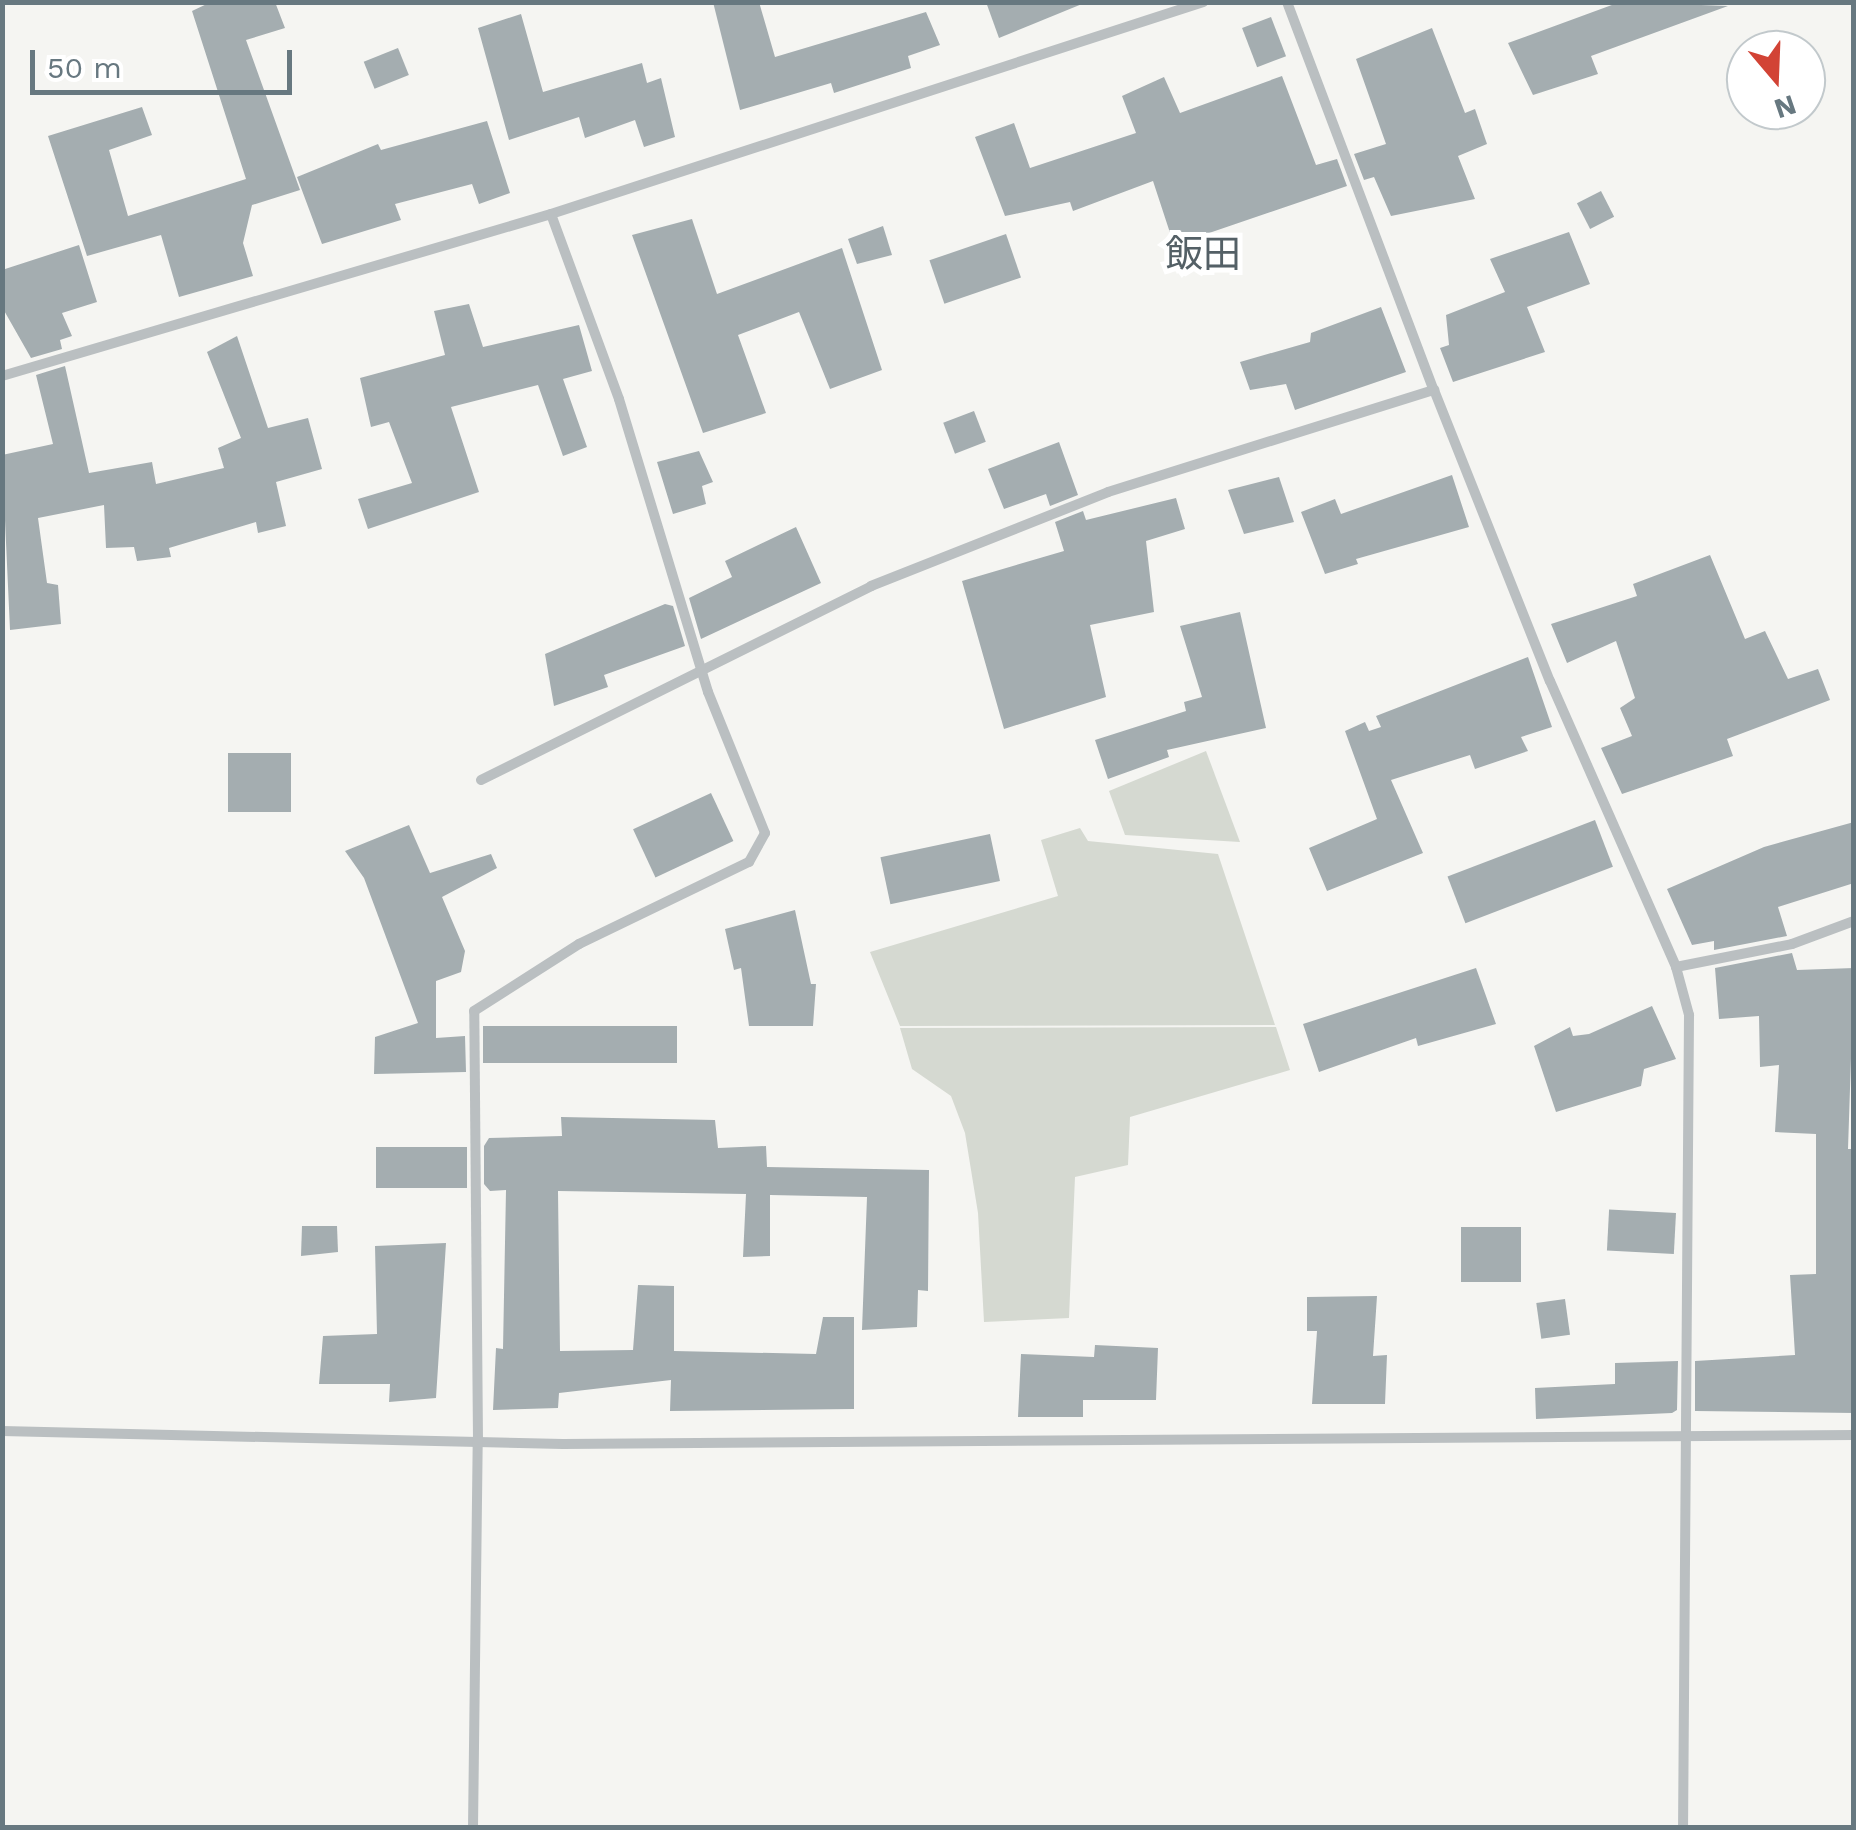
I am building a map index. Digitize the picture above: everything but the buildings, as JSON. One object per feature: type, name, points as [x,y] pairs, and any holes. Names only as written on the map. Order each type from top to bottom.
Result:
[{"type":"street","points":[[2,376],[551,214],[1202,2]]},
{"type":"street","points":[[1287,2],[1434,390],[1550,680],[1676,968],[1689,1015],[1683,1434],[1684,1828]]},
{"type":"street","points":[[472,1828],[478,1440],[474,1011],[579,944],[750,862],[765,833],[701,671],[619,399],[551,214]]},
{"type":"street","points":[[481,780],[871,586],[1108,492],[1434,390]]},
{"type":"street","points":[[1676,968],[1792,944],[1854,921]]},
{"type":"street","points":[[2,1431],[478,1440],[1854,1435]]},
{"type":"shaded area","points":[[1206,751],[1240,842],[1125,835],[1109,791]]},
{"type":"shaded area","points":[[1080,828],[1088,841],[1218,854],[1275,1025],[900,1026],[870,952],[1058,896],[1041,840]]},
{"type":"shaded area","points":[[1276,1027],[1290,1070],[1130,1117],[1128,1165],[1075,1177],[1069,1318],[984,1322],[978,1213],[965,1133],[951,1096],[912,1069],[900,1028]]},
{"type":"district","name":"飯田","points":[[1203,255]]}]
